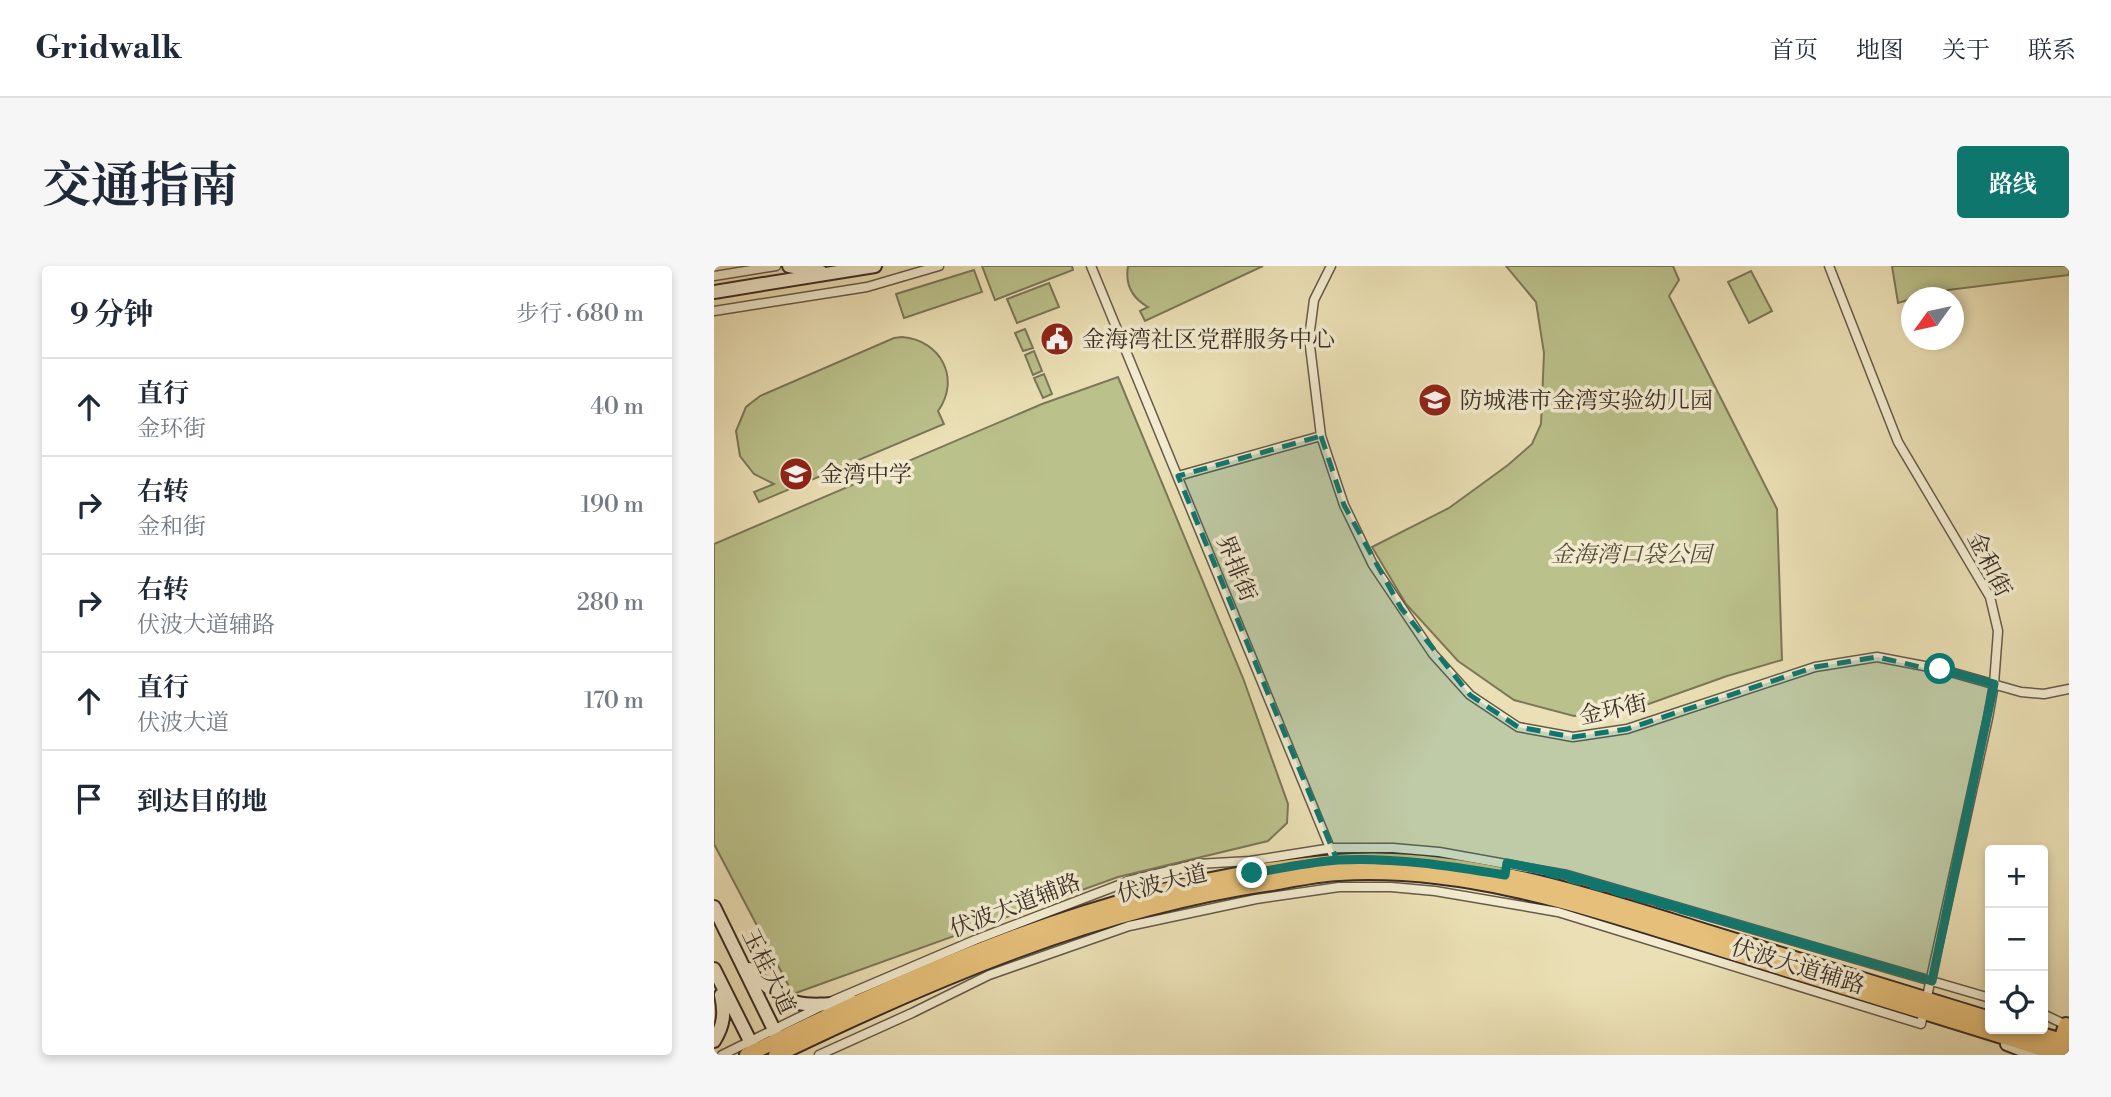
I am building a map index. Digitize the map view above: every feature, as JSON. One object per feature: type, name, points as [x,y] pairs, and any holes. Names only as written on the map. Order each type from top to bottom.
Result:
[{"type":"main road","points":[[789,266],[831,274]]},
{"type":"main road","points":[[714,292],[875,266]]},
{"type":"main road","name":"伏波大道","points":[[780,1046],[937,963],[1122,902],[1197,883],[1392,861],[1506,869],[1925,1012],[1985,1018]]},
{"type":"main road","name":"伏波大道","points":[[752,1051],[780,1046],[984,963],[1113,918],[1200,895],[1337,867],[1436,877],[1561,900],[1925,1012],[2065,1047]]},
{"type":"main road","name":"玉桂大道","points":[[714,906],[780,1046]]},
{"type":"main road","points":[[741,961],[770,992],[786,1000],[823,1005],[862,1002]]},
{"type":"main road","points":[[714,1041],[725,1012],[715,971]]},
{"type":"main road","points":[[715,971],[752,1051]]},
{"type":"main road","points":[[1925,1012],[2035,1055]]},
{"type":"main road","points":[[2033,1034],[2065,1047],[2067,1025]]},
{"type":"street","points":[[714,276],[776,266]]},
{"type":"street","points":[[714,311],[867,287],[939,266]]},
{"type":"street","name":"界排街","points":[[1091,266],[1337,867]]},
{"type":"street","name":"金环街","points":[[1332,266],[1314,300],[1309,338],[1321,436],[1350,517],[1373,565],[1433,654],[1470,695],[1518,727],[1573,737],[1627,729],[1815,667],[1877,657],[1940,669],[2021,692],[2044,694],[2069,690]]},
{"type":"street","name":"金和街","points":[[1829,266],[1898,442],[1990,597],[1998,631],[1994,684],[1925,1012]]},
{"type":"street","points":[[1178,476],[1321,436]]},
{"type":"street","points":[[818,1055],[989,975],[1129,926],[1256,899],[1337,867]]},
{"type":"street","name":"伏波大道辅路","points":[[1506,869],[1567,875],[1985,997]]},
{"type":"street","name":"伏波大道辅路","points":[[780,1046],[823,1005],[937,963]]},
{"type":"street","points":[[2048,1016],[2067,1025]]},
{"type":"street","points":[[723,1055],[752,1051]]},
{"type":"highlighted area","points":[[1321,436],[1344,505],[1401,608],[1470,695],[1518,727],[1573,737],[1627,729],[1815,667],[1877,657],[1994,684],[1932,981],[1507,863],[1505,875],[1438,864],[1337,860],[1178,476]]},
{"type":"green space","points":[[982,266],[1072,266],[1073,270],[995,300]]},
{"type":"green space","points":[[1128,266],[1263,266],[1145,321],[1140,311],[1148,307],[1131,290]]},
{"type":"green space","name":"金海湾口袋公园","points":[[1506,266],[1673,266],[1679,280],[1669,296],[1777,509],[1782,660],[1643,706],[1574,716],[1514,700],[1458,661],[1406,604],[1372,547],[1449,508],[1532,444],[1541,424],[1544,353],[1536,302]]},
{"type":"green space","points":[[1892,266],[2069,266],[2069,275],[1964,288],[1901,287],[1901,302],[1898,303]]},
{"type":"green space","points":[[974,270],[982,292],[904,318],[896,294]]},
{"type":"green space","points":[[1751,271],[1772,311],[1749,323],[1728,282]]},
{"type":"green space","points":[[1049,283],[1059,307],[1017,323],[1007,299]]},
{"type":"green space","points":[[1025,329],[1033,348],[1023,351],[1015,333]]},
{"type":"green space","points":[[902,337],[927,345],[937,353],[943,363],[948,386],[938,411],[944,424],[759,502],[754,492],[774,484],[754,474],[740,456],[736,431],[746,407],[760,396],[894,338]]},
{"type":"green space","points":[[1034,351],[1042,371],[1033,375],[1025,355]]},
{"type":"green space","points":[[1044,374],[1052,394],[1043,398],[1034,378]]},
{"type":"green space","points":[[1118,377],[1243,678],[1288,804],[1287,823],[1268,841],[1118,877],[793,994],[714,844],[714,544],[1042,404]]},
{"type":"place","name":"金海湾社区党群服务中心","points":[[1057,339]]},
{"type":"place","name":"防城港市金湾实验幼儿园","points":[[1435,400]]},
{"type":"place","name":"金湾中学","points":[[796,474]]},
{"type":"route","points":[[1252,873],[1337,860],[1438,864],[1505,875],[1507,863],[1567,875],[1932,981],[1994,684],[1940,669]]}]
